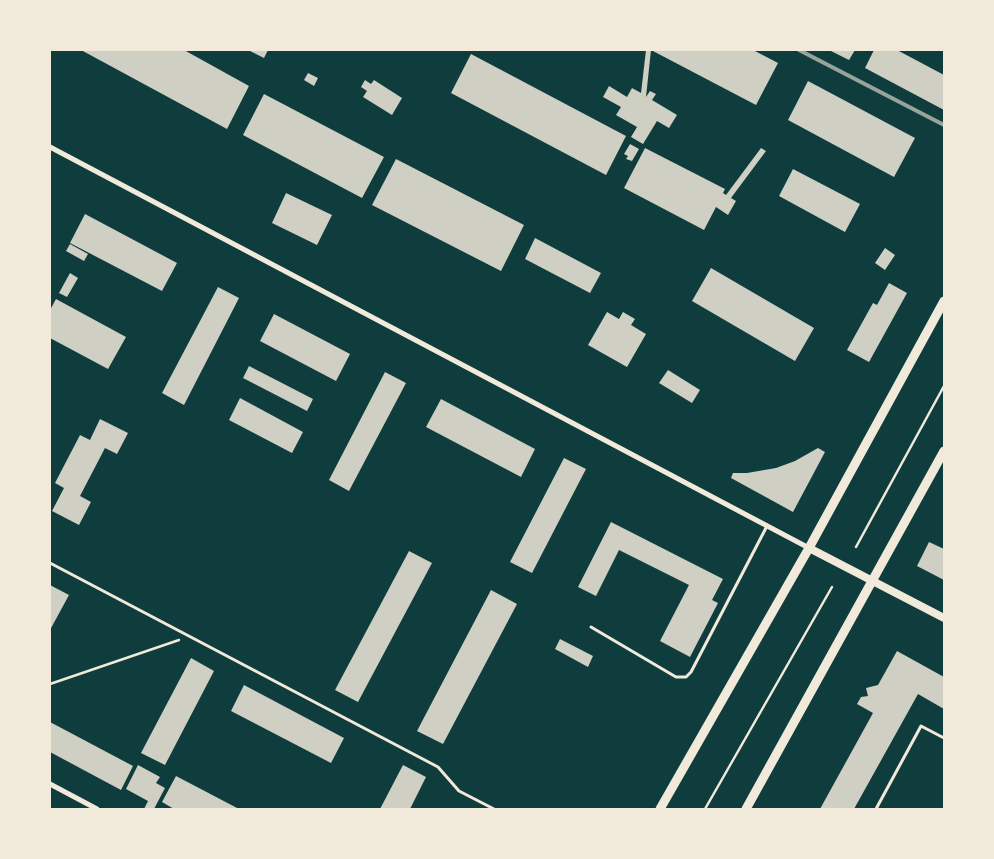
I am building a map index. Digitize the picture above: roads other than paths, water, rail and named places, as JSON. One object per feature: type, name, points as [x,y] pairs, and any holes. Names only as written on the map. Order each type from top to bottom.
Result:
[{"type":"main road","points":[[660,809],[809,548],[944,301]]},
{"type":"main road","points":[[746,809],[944,451]]},
{"type":"street","points":[[50,148],[944,618]]},
{"type":"street","points":[[50,784],[97,809]]},
{"type":"lane","points":[[591,627],[676,678],[686,677],[767,526]]},
{"type":"lane","points":[[50,563],[438,766],[459,791],[494,809]]},
{"type":"lane","points":[[876,809],[921,726],[944,738]]},
{"type":"railway","points":[[799,50],[944,125]]}]
